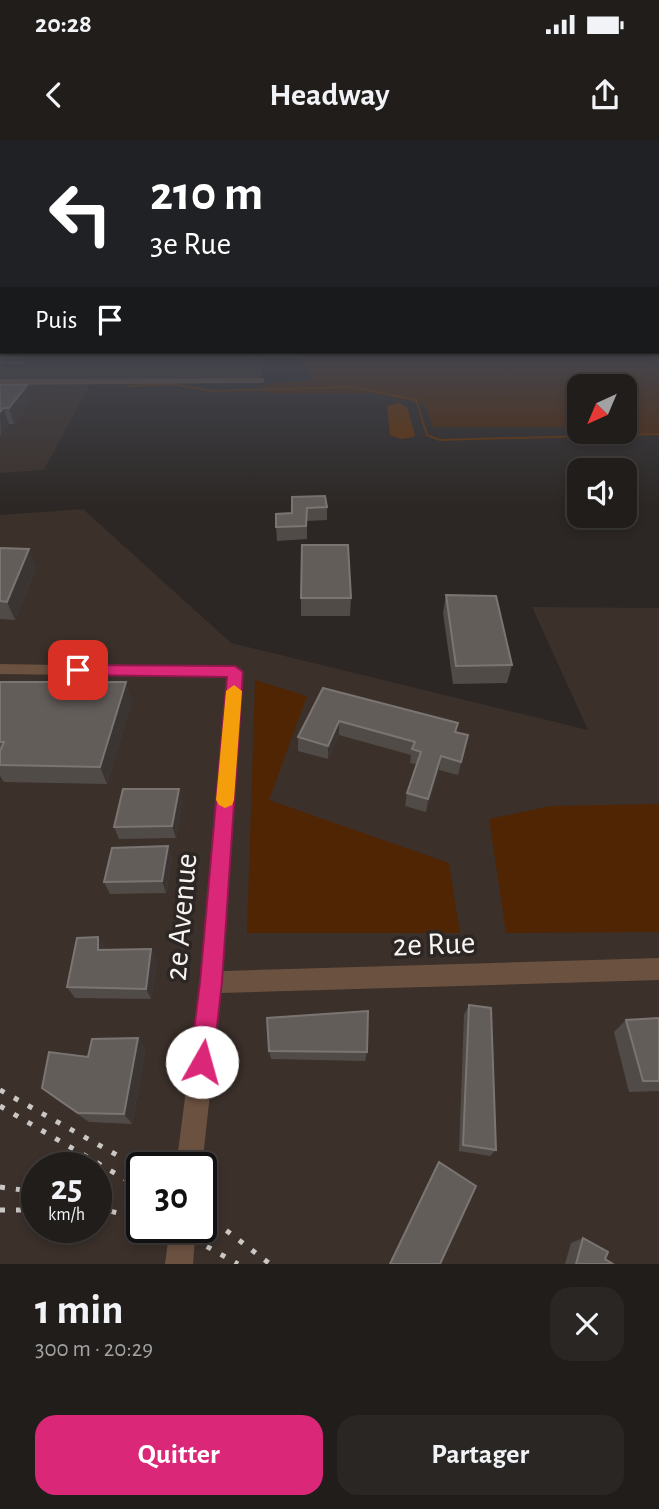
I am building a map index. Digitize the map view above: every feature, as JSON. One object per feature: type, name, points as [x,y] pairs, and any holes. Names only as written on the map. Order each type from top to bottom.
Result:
[{"type":"street","name":"2e Avenue","points":[[0,669],[235,672],[211,982],[191,1152]]},
{"type":"street","name":"2e Rue","points":[[211,982],[659,969]]},
{"type":"street","points":[[179,1264],[181,1243]]},
{"type":"shaded area","points":[[0,402],[80,402],[44,470],[0,473]]},
{"type":"shaded area","points":[[417,402],[567,402],[567,427],[433,427],[424,404]]},
{"type":"shaded area","points":[[637,402],[659,402],[659,434],[646,435],[637,432]]},
{"type":"shaded area","points":[[399,403],[407,407],[415,435],[413,437],[401,439],[390,435],[387,406]]},
{"type":"shaded area","points":[[83,509],[231,643],[588,730],[532,607],[659,608],[659,1264],[0,1264],[0,515]]},
{"type":"shaded area","points":[[255,680],[307,696],[269,800],[449,863],[460,933],[247,933]]},
{"type":"shaded area","points":[[659,804],[659,932],[506,933],[489,819],[551,806]]},
{"type":"building","points":[[0,402],[13,402],[9,408],[3,408],[0,412]]},
{"type":"building","points":[[325,496],[327,507],[307,508],[306,526],[276,527],[276,514],[292,513],[292,497]]},
{"type":"building","points":[[302,545],[348,545],[351,598],[301,598]]},
{"type":"building","points":[[0,548],[29,549],[7,602],[0,601]]},
{"type":"building","points":[[446,595],[496,596],[512,665],[456,666]]},
{"type":"building","points":[[0,682],[126,682],[100,767],[0,765],[0,751],[4,742],[0,742]]},
{"type":"building","points":[[323,688],[458,723],[455,732],[468,735],[461,762],[441,756],[428,799],[407,793],[421,752],[412,749],[415,742],[339,721],[328,746],[298,737]]},
{"type":"building","points":[[123,789],[179,789],[172,826],[114,827]]},
{"type":"building","points":[[168,846],[162,881],[104,882],[112,848]]},
{"type":"building","points":[[98,937],[98,950],[151,949],[146,989],[67,987],[77,938]]},
{"type":"building","points":[[469,1005],[491,1008],[496,1150],[463,1145]]},
{"type":"building","points":[[368,1011],[367,1052],[269,1051],[267,1018]]},
{"type":"building","points":[[659,1018],[659,1081],[643,1081],[626,1020]]},
{"type":"building","points":[[138,1038],[124,1114],[78,1113],[42,1088],[49,1052],[88,1057],[92,1039]]},
{"type":"building","points":[[439,1162],[476,1186],[440,1264],[390,1264]]},
{"type":"building","points":[[583,1238],[608,1252],[605,1259],[613,1264],[576,1264]]},
{"type":"waterway","points":[[417,402],[427,435],[440,440],[659,434]]},
{"type":"railway","points":[[0,1090],[126,1160]]},
{"type":"railway","points":[[0,1106],[126,1180]]},
{"type":"railway","points":[[0,1187],[21,1190]]},
{"type":"railway","points":[[0,1210],[21,1210]]},
{"type":"railway","points":[[112,1212],[126,1215]]},
{"type":"railway","points":[[217,1223],[270,1264]]},
{"type":"railway","points":[[201,1243],[238,1264]]},
{"type":"slow traffic","points":[[225,800],[234,691]]},
{"type":"route","points":[[78,670],[235,672],[211,982],[202,1062]]}]
